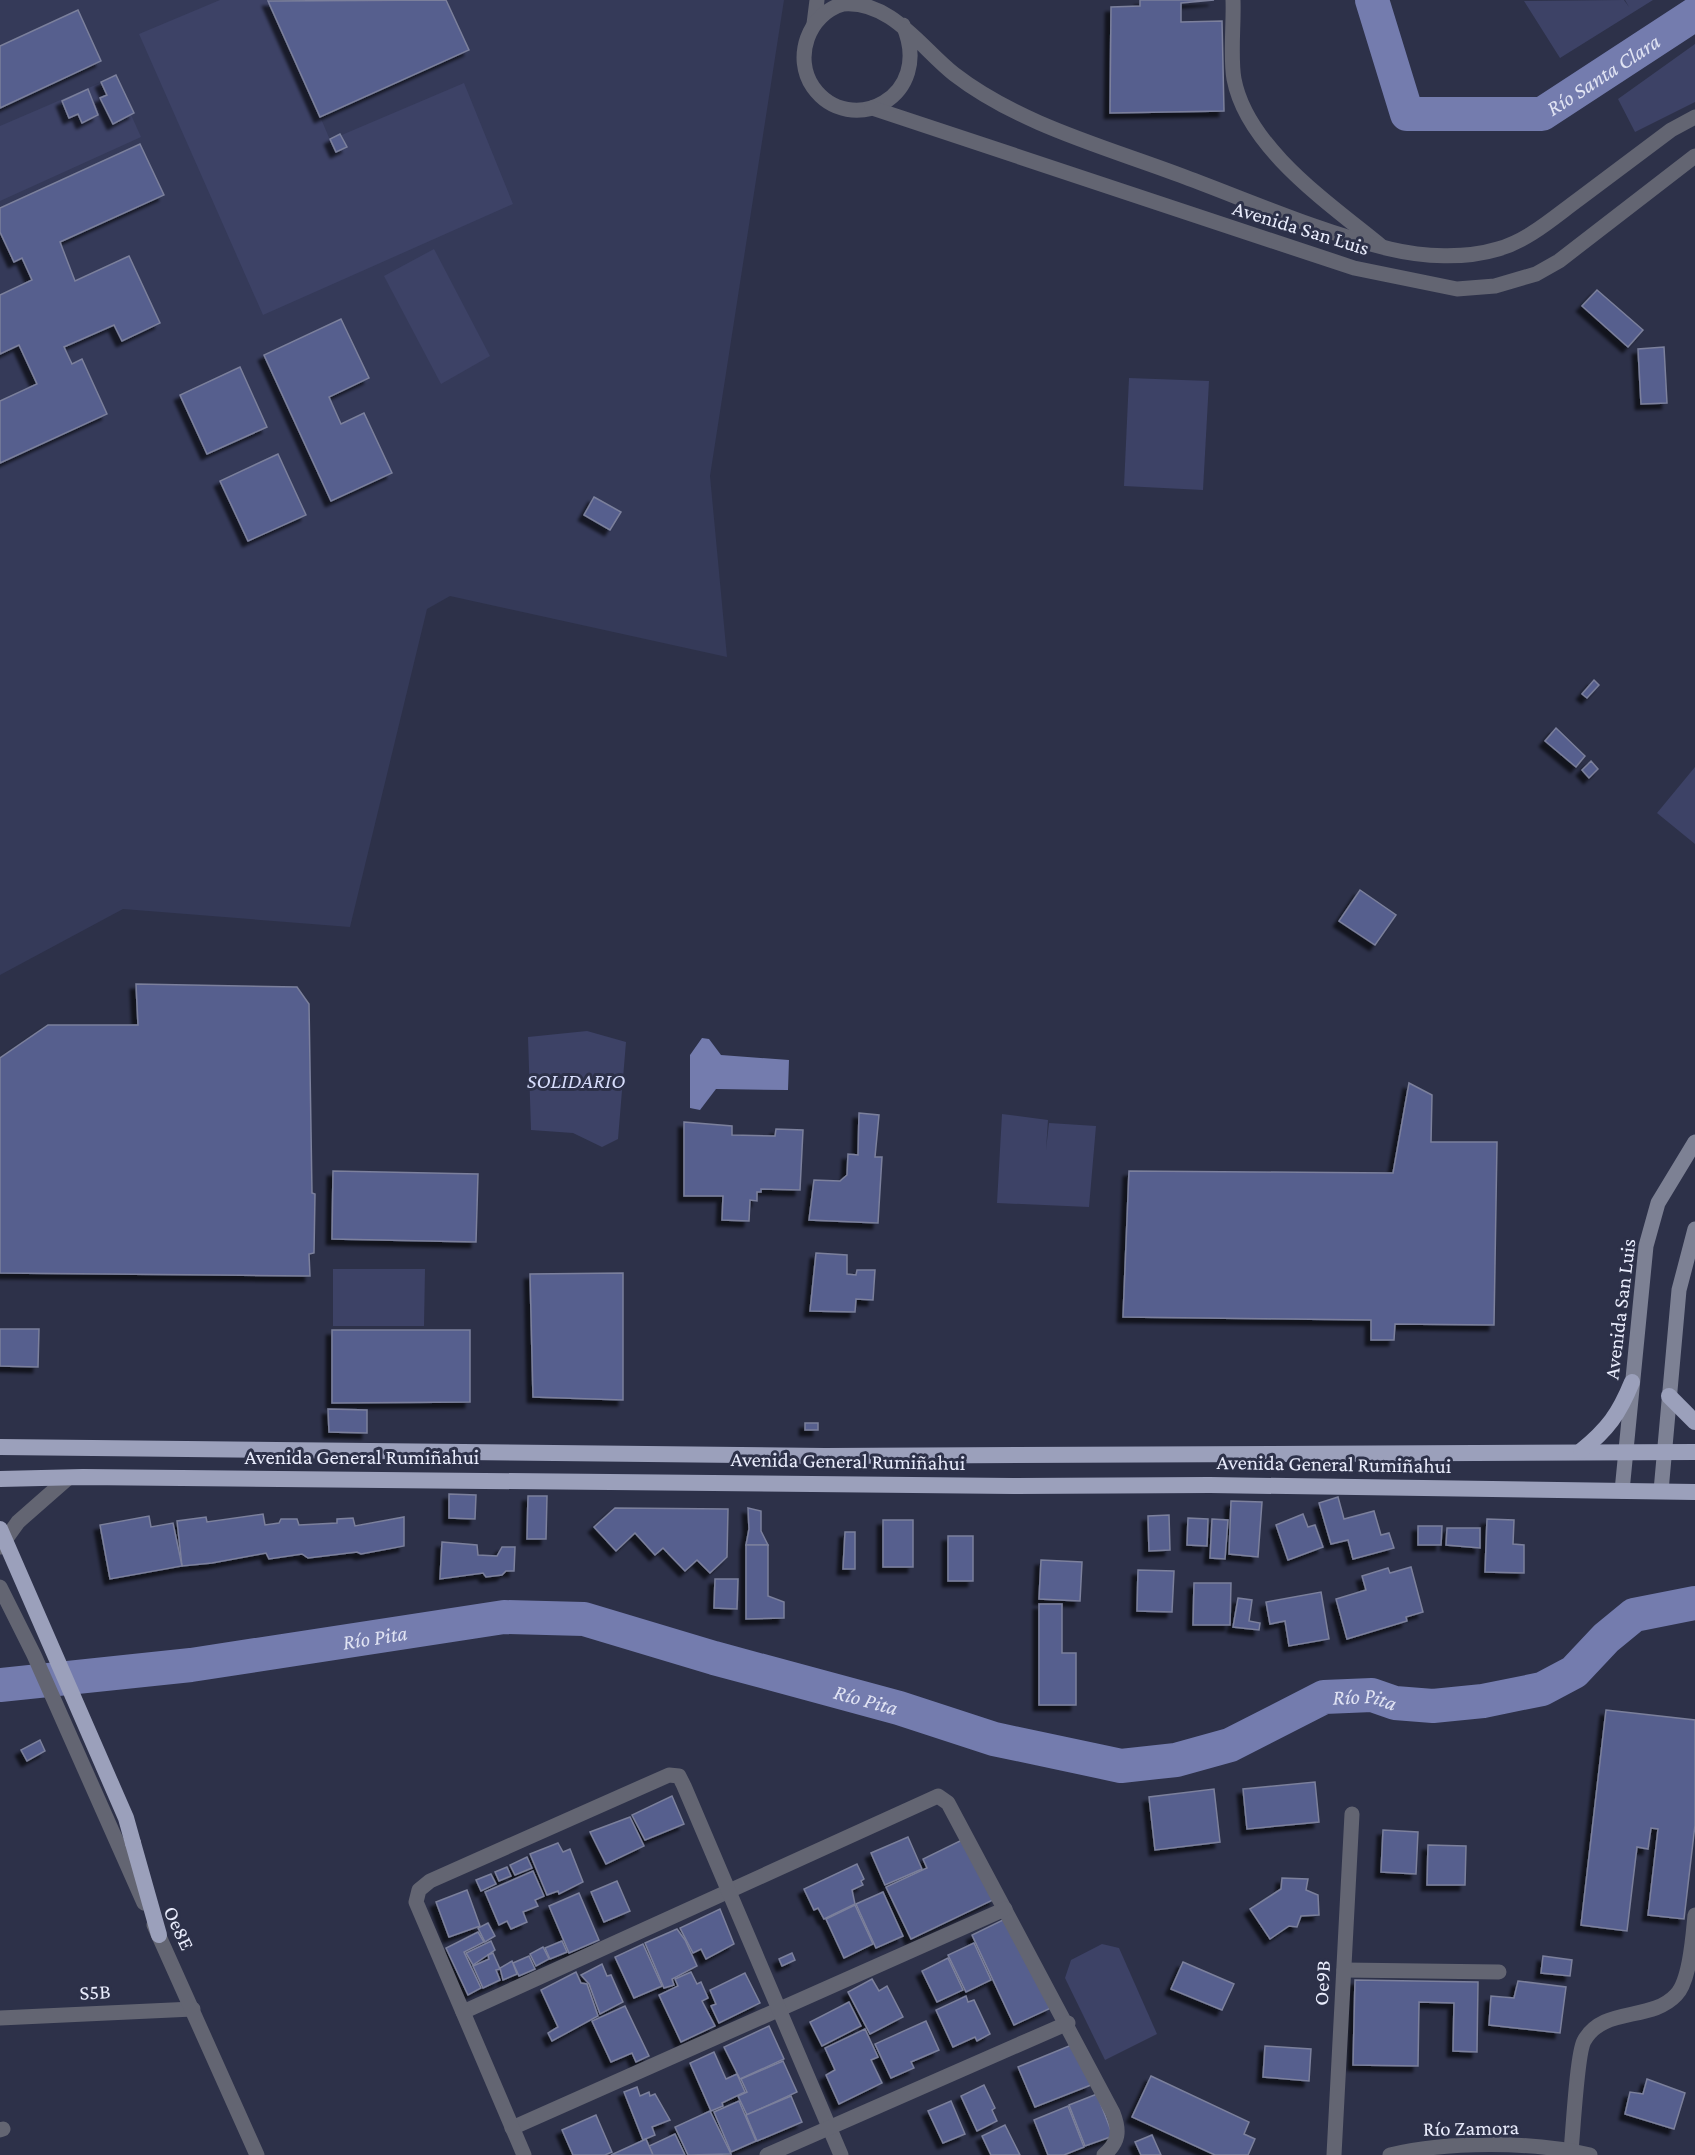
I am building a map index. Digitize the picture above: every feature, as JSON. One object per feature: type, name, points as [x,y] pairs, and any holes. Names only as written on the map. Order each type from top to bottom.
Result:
[{"type":"highway","points":[[1581,1451],[1604,1432],[1621,1409],[1632,1382]]},
{"type":"highway","points":[[1669,1396],[1695,1422]]},
{"type":"highway","name":"Avenida General Rumiñahui","points":[[0,1447],[825,1456],[1695,1452]]},
{"type":"highway","name":"Avenida General Rumiñahui","points":[[0,1479],[1014,1486],[1210,1485],[1695,1492]]},
{"type":"highway","points":[[0,1529],[126,1818],[159,1935]]},
{"type":"main road","name":"Avenida San Luis","points":[[1622,1491],[1624,1451],[1646,1246],[1658,1203],[1694,1144]]},
{"type":"main road","points":[[1661,1491],[1679,1290],[1695,1229]]},
{"type":"street","points":[[814,24],[827,12],[842,4],[858,2],[886,6],[903,25],[910,41],[912,58],[909,75],[888,101],[872,108],[855,110],[839,107],[824,99],[813,87],[806,71],[804,55],[807,39],[814,24],[817,0]]},
{"type":"street","points":[[1233,0],[1234,79],[1249,119],[1289,169],[1381,246]]},
{"type":"street","name":"Avenida San Luis","points":[[903,25],[952,73],[1042,123],[1331,231],[1381,246],[1433,254],[1470,255],[1498,249],[1527,238],[1671,130],[1695,117]]},
{"type":"street","name":"Avenida San Luis","points":[[872,108],[1354,268],[1457,289],[1495,286],[1536,274],[1559,261],[1695,156]]},
{"type":"street","points":[[0,1547],[18,1522],[68,1478]]},
{"type":"street","name":"Oe8E","points":[[0,1587],[34,1655],[60,1718],[193,2008],[257,2155]]},
{"type":"street","points":[[524,2155],[416,1902],[419,1890],[430,1881],[669,1775],[679,1776],[684,1786],[782,2010],[841,2155]]},
{"type":"street","points":[[463,2012],[729,1889],[938,1796],[948,1803],[1068,2023],[1119,2128],[1117,2140],[1104,2155]]},
{"type":"street","name":"Oe9B","points":[[1334,2155],[1352,1814]]},
{"type":"street","points":[[512,2128],[1005,1909]]},
{"type":"street","points":[[1571,2151],[1583,2043],[1596,2026],[1617,2017],[1662,2006],[1677,1994],[1686,1976],[1695,1915]]},
{"type":"street","points":[[1344,1970],[1499,1972]]},
{"type":"street","name":"S5B","points":[[0,2018],[193,2008]]},
{"type":"street","points":[[767,2155],[1068,2023]]},
{"type":"street","name":"Río Zamora","points":[[1390,2155],[1409,2151],[1498,2144],[1590,2155]]},
{"type":"shaded area","points":[[0,0],[784,0],[710,476],[727,657],[450,596],[427,609],[350,927],[123,909],[0,975]]},
{"type":"shaded area","points":[[702,1038],[709,1039],[721,1055],[789,1060],[788,1090],[716,1089],[700,1110],[690,1108],[690,1055]]},
{"type":"green space","points":[[220,0],[271,0],[330,140],[464,83],[513,204],[263,315],[139,34]]},
{"type":"green space","points":[[1624,0],[1629,7],[1625,0],[1653,0],[1560,58],[1524,1]]},
{"type":"green space","points":[[1695,44],[1695,102],[1635,132],[1618,99]]},
{"type":"green space","points":[[114,77],[141,137],[0,201],[0,126]]},
{"type":"green space","points":[[434,249],[490,356],[441,384],[384,276]]},
{"type":"green space","points":[[1129,378],[1209,381],[1203,490],[1124,486]]},
{"type":"green space","points":[[1695,767],[1695,844],[1657,813]]},
{"type":"green space","name":"SOLIDARIO","points":[[587,1031],[626,1042],[618,1139],[602,1147],[573,1133],[531,1130],[528,1037]]},
{"type":"green space","points":[[1002,1114],[1048,1120],[1046,1150],[1049,1123],[1096,1126],[1089,1207],[997,1203]]},
{"type":"green space","points":[[333,1269],[425,1269],[424,1326],[333,1326]]},
{"type":"green space","points":[[1102,1944],[1119,1948],[1157,2034],[1105,2060],[1065,1978],[1071,1960]]},
{"type":"building","points":[[446,0],[469,50],[320,117],[268,1]]},
{"type":"building","points":[[1140,0],[1214,0],[1181,3],[1181,22],[1222,21],[1224,111],[1110,113],[1111,7],[1140,6]]},
{"type":"building","points":[[78,10],[101,61],[0,108],[0,46]]},
{"type":"building","points":[[116,75],[134,113],[113,124],[100,98],[107,95],[101,82]]},
{"type":"building","points":[[88,89],[98,115],[82,123],[78,114],[69,118],[62,101]]},
{"type":"building","points":[[340,134],[347,147],[336,152],[330,139]]},
{"type":"building","points":[[140,144],[164,195],[60,242],[75,281],[129,256],[160,323],[122,341],[114,325],[64,347],[72,364],[82,359],[107,414],[0,463],[0,401],[37,384],[19,345],[0,354],[0,295],[32,280],[22,258],[14,262],[0,232],[0,208]]},
{"type":"building","points":[[1597,290],[1643,330],[1628,347],[1582,306]]},
{"type":"building","points":[[341,319],[369,378],[329,397],[341,424],[364,413],[392,473],[331,501],[264,355]]},
{"type":"building","points":[[1664,347],[1667,403],[1641,404],[1638,349]]},
{"type":"building","points":[[240,367],[267,427],[207,454],[180,395]]},
{"type":"building","points":[[278,454],[306,515],[248,541],[220,481]]},
{"type":"building","points":[[594,497],[621,512],[610,530],[584,515]]},
{"type":"building","points":[[1594,680],[1599,685],[1587,698],[1582,694]]},
{"type":"building","points":[[1556,728],[1585,756],[1576,767],[1545,741]]},
{"type":"building","points":[[1591,761],[1598,769],[1589,778],[1582,770]]},
{"type":"building","points":[[1360,890],[1396,915],[1375,945],[1339,921]]},
{"type":"building","points":[[136,984],[297,987],[309,1004],[312,1193],[315,1194],[314,1253],[309,1254],[310,1276],[0,1273],[0,1058],[48,1025],[138,1025]]},
{"type":"building","points":[[1409,1083],[1432,1095],[1431,1142],[1497,1142],[1494,1325],[1395,1324],[1394,1340],[1371,1340],[1371,1320],[1123,1317],[1129,1171],[1393,1173]]},
{"type":"building","points":[[859,1113],[879,1115],[875,1157],[882,1157],[878,1223],[809,1220],[814,1180],[840,1181],[847,1175],[848,1154],[858,1155]]},
{"type":"building","points":[[684,1122],[732,1126],[732,1135],[775,1136],[776,1129],[803,1130],[800,1190],[761,1189],[761,1192],[757,1192],[757,1201],[750,1200],[749,1221],[722,1220],[723,1196],[684,1196]]},
{"type":"building","points":[[333,1171],[478,1174],[476,1242],[332,1239]]},
{"type":"building","points":[[816,1253],[847,1255],[847,1274],[856,1275],[857,1270],[875,1270],[873,1300],[856,1299],[855,1312],[810,1311]]},
{"type":"building","points":[[623,1273],[623,1400],[533,1397],[530,1274]]},
{"type":"building","points":[[0,1329],[39,1329],[38,1367],[0,1366]]},
{"type":"building","points":[[332,1330],[470,1330],[470,1402],[332,1403]]},
{"type":"building","points":[[328,1409],[367,1410],[367,1433],[329,1432]]},
{"type":"building","points":[[805,1423],[818,1423],[818,1430],[805,1430]]},
{"type":"building","points":[[449,1494],[476,1495],[475,1519],[449,1518]]},
{"type":"building","points":[[528,1496],[547,1496],[546,1539],[527,1539]]},
{"type":"building","points":[[1338,1497],[1344,1519],[1374,1511],[1381,1535],[1389,1533],[1394,1548],[1353,1559],[1348,1540],[1331,1544],[1319,1503]]},
{"type":"building","points":[[1231,1501],[1262,1502],[1258,1557],[1229,1554]]},
{"type":"building","points":[[615,1508],[728,1509],[727,1557],[710,1573],[697,1560],[685,1571],[663,1548],[655,1555],[635,1533],[616,1551],[594,1527]]},
{"type":"building","points":[[748,1508],[761,1511],[761,1531],[768,1545],[746,1545],[749,1529]]},
{"type":"building","points":[[263,1514],[265,1525],[279,1523],[281,1519],[297,1519],[299,1525],[337,1523],[337,1519],[353,1518],[355,1526],[404,1517],[404,1546],[361,1554],[357,1552],[308,1558],[302,1554],[269,1559],[266,1553],[182,1566],[177,1521],[206,1517],[207,1522]]},
{"type":"building","points":[[1303,1514],[1308,1527],[1315,1525],[1323,1547],[1288,1560],[1276,1525]]},
{"type":"building","points":[[1169,1515],[1170,1550],[1149,1551],[1148,1516]]},
{"type":"building","points":[[149,1516],[151,1527],[173,1523],[182,1566],[110,1579],[100,1525]]},
{"type":"building","points":[[1188,1518],[1208,1519],[1207,1546],[1187,1545]]},
{"type":"building","points":[[1212,1519],[1228,1520],[1225,1559],[1210,1558]]},
{"type":"building","points":[[1487,1519],[1514,1520],[1513,1544],[1524,1545],[1524,1573],[1485,1572]]},
{"type":"building","points":[[883,1520],[913,1520],[913,1567],[883,1567]]},
{"type":"building","points":[[1418,1526],[1442,1526],[1441,1545],[1418,1545]]},
{"type":"building","points":[[1447,1528],[1480,1528],[1480,1548],[1446,1545]]},
{"type":"building","points":[[845,1532],[855,1532],[855,1569],[843,1569]]},
{"type":"building","points":[[948,1536],[973,1536],[973,1581],[948,1581]]},
{"type":"building","points":[[442,1542],[477,1545],[478,1555],[497,1556],[502,1547],[515,1547],[514,1571],[486,1577],[483,1573],[440,1579]]},
{"type":"building","points":[[746,1545],[768,1545],[768,1596],[784,1602],[784,1618],[746,1619]]},
{"type":"building","points":[[1041,1560],[1082,1562],[1080,1601],[1039,1599]]},
{"type":"building","points":[[1411,1567],[1423,1612],[1406,1617],[1407,1621],[1347,1639],[1336,1599],[1366,1590],[1362,1576],[1388,1568],[1390,1573]]},
{"type":"building","points":[[1138,1570],[1174,1571],[1172,1612],[1137,1611]]},
{"type":"building","points":[[715,1579],[738,1579],[737,1609],[714,1608]]},
{"type":"building","points":[[1194,1583],[1231,1583],[1230,1625],[1193,1625]]},
{"type":"building","points":[[1321,1592],[1329,1639],[1289,1646],[1285,1621],[1270,1624],[1266,1602]]},
{"type":"building","points":[[1238,1598],[1252,1600],[1249,1621],[1260,1623],[1259,1630],[1233,1627]]},
{"type":"building","points":[[1039,1604],[1062,1604],[1062,1653],[1076,1653],[1076,1705],[1039,1705]]},
{"type":"building","points":[[1606,1710],[1695,1720],[1695,1825],[1684,1919],[1648,1915],[1658,1829],[1651,1828],[1648,1849],[1637,1847],[1627,1931],[1581,1925]]},
{"type":"building","points":[[40,1740],[45,1751],[27,1761],[21,1750]]},
{"type":"building","points":[[1315,1782],[1319,1822],[1247,1829],[1243,1789]]},
{"type":"building","points":[[1214,1789],[1220,1842],[1155,1850],[1149,1797]]},
{"type":"building","points":[[672,1796],[684,1824],[645,1840],[632,1815]]},
{"type":"building","points":[[630,1817],[644,1846],[606,1864],[590,1832]]},
{"type":"building","points":[[1383,1830],[1418,1832],[1416,1874],[1381,1872]]},
{"type":"building","points":[[908,1837],[922,1869],[885,1885],[871,1853]]},
{"type":"building","points":[[962,1840],[995,1899],[911,1939],[886,1887],[927,1868],[923,1859]]},
{"type":"building","points":[[558,1843],[563,1852],[570,1849],[583,1882],[559,1894],[558,1891],[547,1895],[530,1854]]},
{"type":"building","points":[[1428,1845],[1466,1846],[1465,1885],[1427,1885]]},
{"type":"building","points":[[527,1857],[532,1868],[515,1875],[510,1865]]},
{"type":"building","points":[[857,1864],[864,1879],[861,1881],[863,1885],[852,1890],[855,1904],[824,1919],[818,1908],[814,1910],[804,1889]]},
{"type":"building","points":[[507,1867],[511,1876],[499,1881],[495,1872]]},
{"type":"building","points":[[533,1871],[544,1896],[535,1900],[538,1906],[523,1912],[527,1922],[511,1929],[507,1921],[499,1925],[485,1892]]},
{"type":"building","points":[[491,1874],[496,1884],[481,1891],[476,1880]]},
{"type":"building","points":[[1282,1878],[1308,1879],[1306,1890],[1318,1895],[1319,1915],[1301,1916],[1297,1927],[1289,1926],[1270,1939],[1250,1909],[1281,1889]]},
{"type":"building","points":[[617,1881],[630,1911],[604,1922],[591,1892]]},
{"type":"building","points":[[467,1890],[480,1926],[449,1937],[436,1902]]},
{"type":"building","points":[[883,1892],[903,1936],[876,1948],[856,1904]]},
{"type":"building","points":[[579,1893],[599,1940],[569,1953],[549,1906]]},
{"type":"building","points":[[855,1905],[873,1944],[844,1958],[826,1919]]},
{"type":"building","points":[[720,1909],[734,1944],[706,1959],[701,1949],[693,1953],[680,1928]]},
{"type":"building","points":[[1009,1917],[1051,2008],[1014,2025],[972,1935]]},
{"type":"building","points":[[488,1923],[495,1936],[485,1942],[478,1928]]},
{"type":"building","points":[[677,1929],[685,1940],[697,1966],[672,1979],[674,1985],[664,1988],[645,1943]]},
{"type":"building","points":[[478,1932],[484,1942],[464,1952],[481,1988],[468,1995],[446,1948]]},
{"type":"building","points":[[491,1941],[495,1950],[473,1965],[466,1953]]},
{"type":"building","points":[[562,1941],[567,1952],[550,1959],[545,1948]]},
{"type":"building","points":[[974,1943],[991,1980],[966,1992],[948,1955]]},
{"type":"building","points":[[643,1944],[662,1986],[634,1998],[615,1957]]},
{"type":"building","points":[[543,1947],[549,1959],[536,1966],[530,1954]]},
{"type":"building","points":[[493,1953],[500,1969],[496,1970],[500,1980],[483,1988],[473,1966],[489,1959],[488,1955]]},
{"type":"building","points":[[792,1953],[795,1960],[782,1966],[779,1959]]},
{"type":"building","points":[[529,1956],[535,1969],[519,1976],[513,1963]]},
{"type":"building","points":[[1543,1956],[1572,1960],[1570,1976],[1541,1973]]},
{"type":"building","points":[[948,1958],[963,1990],[937,2002],[922,1971]]},
{"type":"building","points":[[512,1961],[517,1974],[503,1980],[500,1968]]},
{"type":"building","points":[[1183,1962],[1234,1984],[1222,2010],[1171,1989]]},
{"type":"building","points":[[602,1964],[607,1976],[611,1975],[623,2002],[600,2014],[589,1984],[581,1975]]},
{"type":"building","points":[[576,1972],[581,1983],[587,1984],[598,2016],[552,2041],[548,2033],[558,2027],[541,1990]]},
{"type":"building","points":[[691,1972],[697,1984],[701,1982],[708,1998],[702,2001],[715,2026],[681,2042],[659,1995],[678,1986],[675,1979]]},
{"type":"building","points":[[745,1973],[760,2003],[719,2023],[711,2006],[716,2004],[710,1990]]},
{"type":"building","points":[[872,1979],[879,1991],[887,1986],[903,2017],[870,2034],[848,1992]]},
{"type":"building","points":[[1355,1980],[1478,1982],[1477,2052],[1453,2051],[1454,2003],[1419,2002],[1418,2066],[1353,2065]]},
{"type":"building","points":[[1518,1981],[1566,1987],[1560,2033],[1489,2025],[1491,1996],[1514,1998]]},
{"type":"building","points":[[966,1996],[968,2002],[974,2000],[990,2034],[977,2041],[975,2037],[953,2047],[936,2010]]},
{"type":"building","points":[[849,2002],[861,2026],[822,2046],[810,2022]]},
{"type":"building","points":[[625,2006],[649,2056],[636,2062],[632,2053],[611,2062],[592,2021]]},
{"type":"building","points":[[926,2021],[939,2050],[911,2062],[914,2068],[891,2078],[875,2044]]},
{"type":"building","points":[[769,2026],[784,2059],[740,2079],[724,2047]]},
{"type":"building","points":[[865,2029],[878,2057],[871,2060],[882,2083],[839,2104],[826,2075],[835,2070],[825,2048]]},
{"type":"building","points":[[1074,2044],[1091,2085],[1035,2107],[1018,2067]]},
{"type":"building","points":[[1265,2046],[1311,2049],[1309,2081],[1263,2077]]},
{"type":"building","points":[[714,2052],[726,2079],[737,2074],[745,2092],[711,2111],[690,2063]]},
{"type":"building","points":[[783,2061],[797,2092],[747,2115],[738,2096],[747,2092],[741,2079]]},
{"type":"building","points":[[1151,2076],[1249,2122],[1244,2134],[1255,2139],[1248,2155],[1215,2155],[1132,2117]]},
{"type":"building","points":[[1647,2079],[1685,2093],[1674,2129],[1625,2114],[1630,2092],[1643,2094]]},
{"type":"building","points":[[984,2085],[995,2108],[992,2110],[997,2121],[977,2131],[961,2096]]},
{"type":"building","points":[[637,2087],[640,2096],[649,2092],[650,2096],[655,2094],[670,2120],[652,2127],[655,2135],[643,2140],[624,2092]]},
{"type":"building","points":[[1097,2094],[1113,2136],[1085,2146],[1069,2105]]},
{"type":"building","points":[[791,2096],[802,2122],[757,2141],[746,2115]]},
{"type":"building","points":[[739,2101],[756,2141],[731,2152],[714,2112]]},
{"type":"building","points":[[951,2101],[965,2134],[943,2143],[928,2111]]},
{"type":"building","points":[[1068,2106],[1084,2147],[1064,2155],[1048,2155],[1034,2120]]},
{"type":"building","points":[[710,2111],[731,2154],[688,2155],[675,2127]]},
{"type":"building","points":[[596,2115],[612,2152],[605,2155],[573,2155],[562,2130]]},
{"type":"building","points":[[1005,2125],[1020,2155],[991,2155],[982,2136]]},
{"type":"building","points":[[675,2134],[685,2155],[653,2155],[649,2146]]},
{"type":"building","points":[[1152,2135],[1161,2155],[1141,2155],[1135,2142]]},
{"type":"building","points":[[646,2139],[653,2155],[611,2155]]},
{"type":"waterway","name":"Río Santa Clara","points":[[1372,0],[1407,114],[1542,114],[1695,14]]},
{"type":"waterway","name":"Río Pita","points":[[0,1685],[191,1665],[504,1617],[584,1619],[714,1658],[899,1708],[994,1739],[1121,1766],[1176,1760],[1230,1745],[1324,1697],[1372,1695],[1395,1703],[1433,1706],[1483,1701],[1542,1689],[1574,1672],[1606,1638],[1634,1615],[1695,1603]]}]
